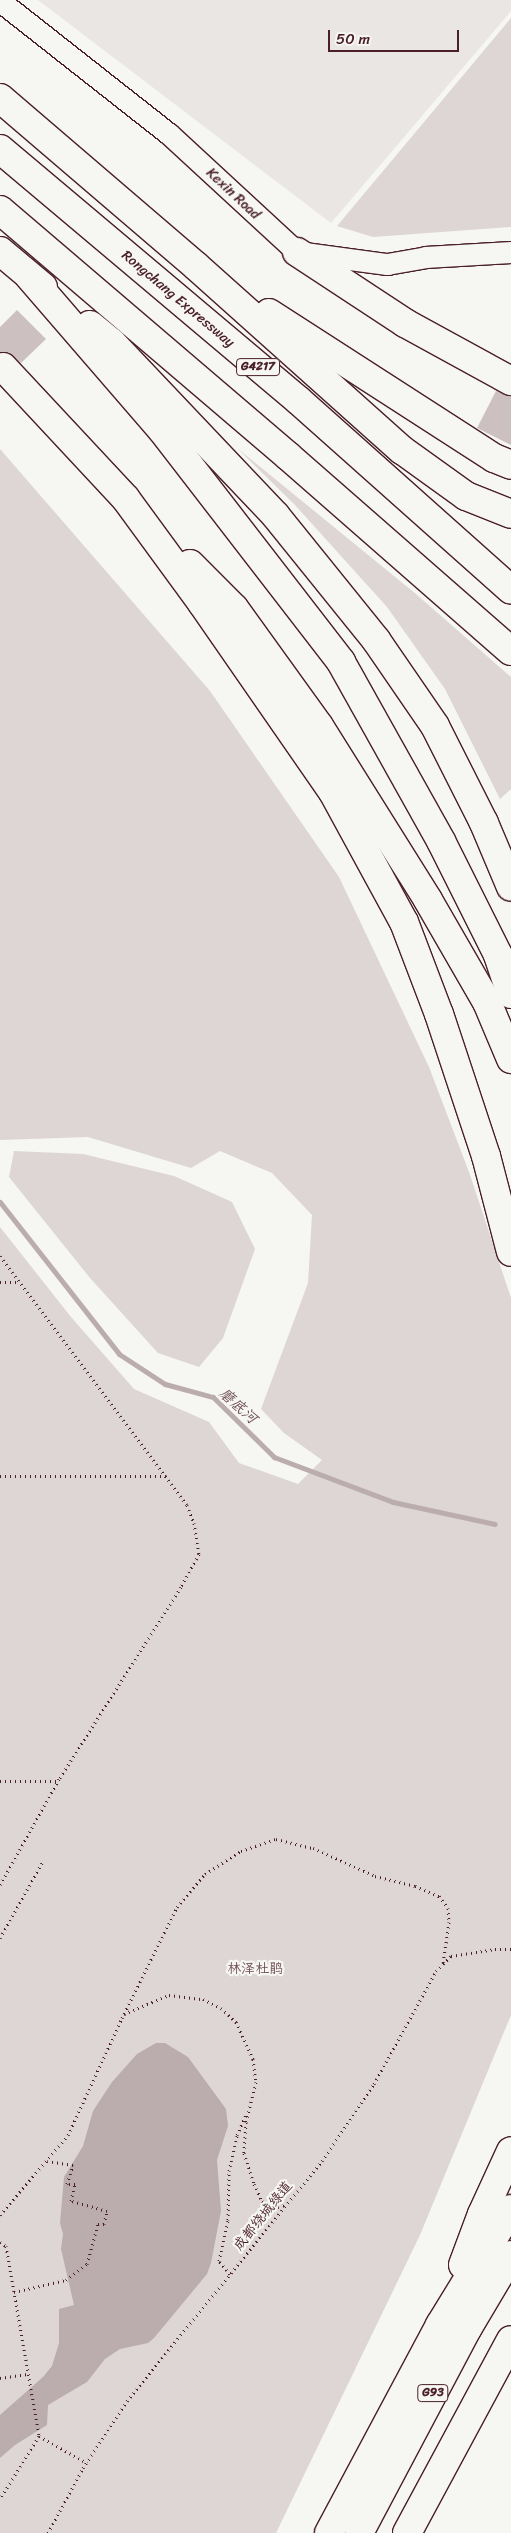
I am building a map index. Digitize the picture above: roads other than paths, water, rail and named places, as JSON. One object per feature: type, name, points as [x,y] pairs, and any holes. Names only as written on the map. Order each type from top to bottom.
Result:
[{"type":"highway","points":[[0,98],[196,266],[402,450],[466,496],[511,514]]},
{"type":"highway","name":"Rongchang Expressway","points":[[0,149],[298,400],[511,590]]},
{"type":"highway","points":[[0,210],[288,456],[511,651]]},
{"type":"highway","points":[[0,250],[112,343],[276,516],[376,640],[435,726],[484,823],[511,887]]},
{"type":"highway","points":[[297,252],[405,323],[511,381]]},
{"type":"highway","points":[[196,266],[494,458],[511,465]]},
{"type":"highway","points":[[29,276],[162,430],[341,662],[441,841],[498,955],[511,994]]},
{"type":"highway","points":[[1,366],[126,500],[234,608],[319,726],[428,900],[487,1002],[511,1059]]},
{"type":"highway","points":[[126,500],[202,603],[333,792],[404,922],[439,1014],[486,1156],[511,1252]]},
{"type":"highway","points":[[440,2325],[482,2214],[511,2152]]},
{"type":"highway","points":[[329,2533],[440,2325],[511,2209]]},
{"type":"highway","name":"G93","points":[[359,2533],[467,2329],[511,2254]]},
{"type":"highway","points":[[407,2533],[511,2340]]},
{"type":"highway","points":[[448,2454],[511,2369]]},
{"type":"main road","name":"Kexin Road","points":[[0,2],[168,134],[297,252]]},
{"type":"main road","points":[[297,252],[387,264],[425,257],[511,252]]},
{"type":"waterway","name":"磨底河","points":[[0,1202],[119,1354],[165,1384],[213,1397],[274,1457],[393,1502],[495,1524]]},
{"type":"park label","name":"林泽杜鹃","points":[[255,1969]]}]
